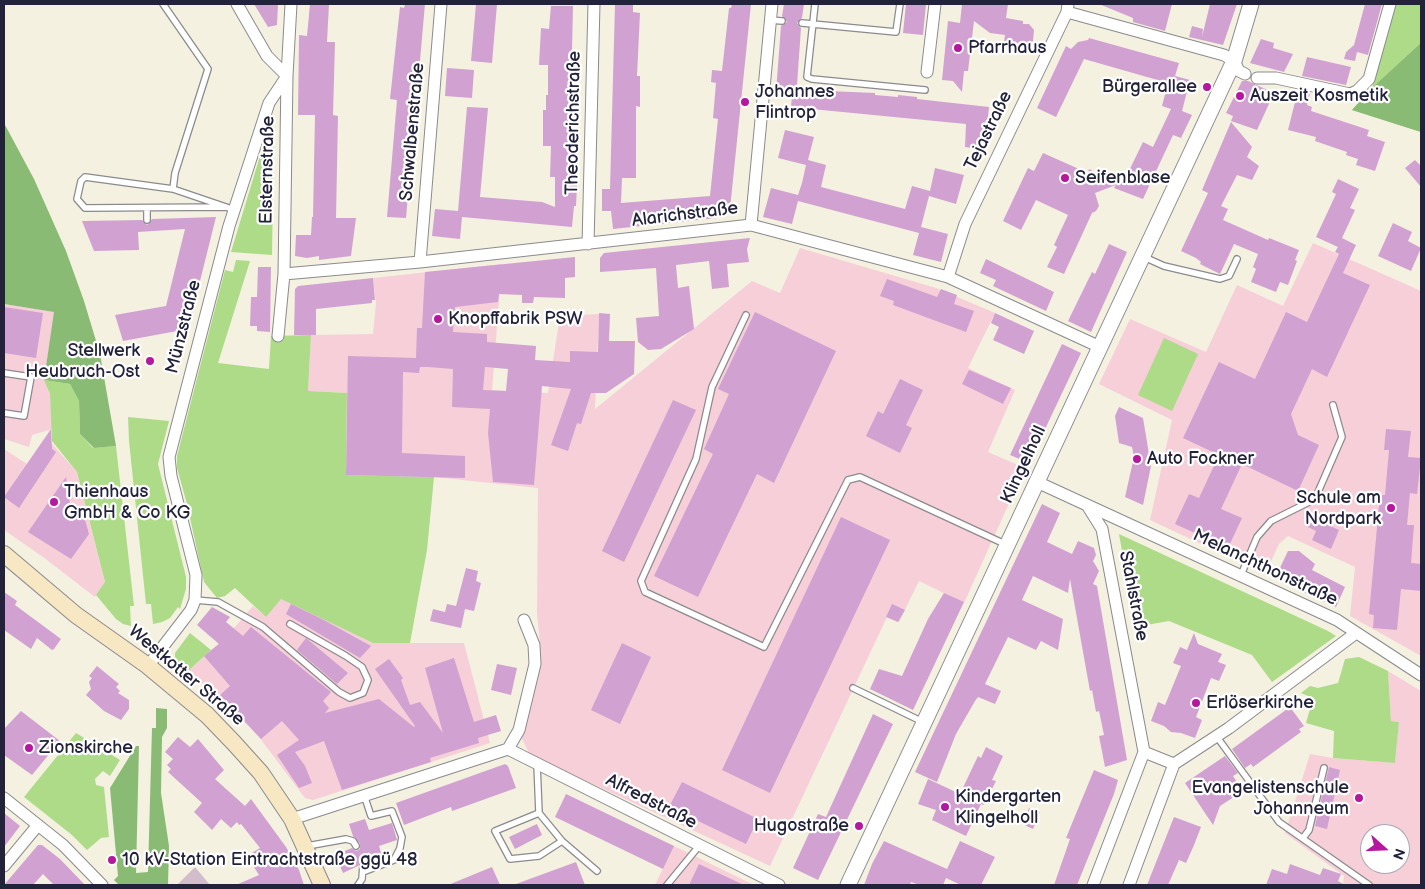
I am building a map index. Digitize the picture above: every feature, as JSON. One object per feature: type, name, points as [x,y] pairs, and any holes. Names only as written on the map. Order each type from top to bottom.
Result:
[{"type":"main road","name":"Westkotter Straße","points":[[4,554],[76,615],[148,666],[207,715],[234,743],[261,773],[292,819],[306,846],[322,885]]},
{"type":"street","points":[[237,4],[267,56],[287,76]]},
{"type":"street","name":"Elsternstraße","points":[[278,336],[284,274],[287,76],[291,4]]},
{"type":"street","name":"Schwalbenstraße","points":[[420,262],[441,4]]},
{"type":"street","name":"Theoderichstraße","points":[[588,244],[594,4]]},
{"type":"street","points":[[751,225],[776,20],[772,4]]},
{"type":"street","points":[[927,72],[935,4]]},
{"type":"street","name":"Klingelholl","points":[[848,885],[1234,60],[1251,4]]},
{"type":"street","points":[[1257,78],[1276,78],[1350,94],[1357,91],[1369,79],[1390,4]]},
{"type":"street","points":[[1067,8],[1224,55],[1234,60],[1239,71],[1245,74]]},
{"type":"street","name":"Tejastraße","points":[[948,277],[965,224],[1067,8]]},
{"type":"street","name":"Münzstraße","points":[[148,666],[191,610],[195,600],[196,575],[171,476],[169,457],[230,208],[268,103],[287,76]]},
{"type":"street","name":"Alarichstraße","points":[[284,274],[420,262],[751,225],[948,277],[1100,347]]},
{"type":"street","points":[[1037,482],[1087,506]]},
{"type":"street","name":"Melanchthonstraße","points":[[1087,506],[1337,620],[1421,675]]},
{"type":"street","name":"Stahlstraße","points":[[1087,506],[1102,529],[1144,752]]},
{"type":"street","points":[[292,819],[508,749],[518,730],[535,664],[534,645],[524,620]]},
{"type":"street","points":[[1129,885],[1174,764],[1217,737],[1356,632]]},
{"type":"street","name":"Alfredstraße","points":[[508,749],[779,885]]},
{"type":"street","points":[[1094,885],[1144,752],[1174,764]]},
{"type":"street","points":[[4,798],[63,845],[102,885]]},
{"type":"street","points":[[4,866],[38,825]]},
{"type":"lane","points":[[163,4],[208,68],[176,173],[173,189]]},
{"type":"lane","points":[[815,4],[808,76],[812,79],[925,90]]},
{"type":"lane","points":[[802,22],[896,32],[900,4]]},
{"type":"lane","points":[[85,177],[173,189],[230,208],[85,208],[77,199],[78,189],[85,177]]},
{"type":"lane","points":[[147,209],[147,220]]},
{"type":"lane","points":[[1142,257],[1164,266],[1220,279],[1229,276],[1237,259]]},
{"type":"lane","points":[[746,315],[712,387],[696,459],[641,581],[645,592],[764,647],[848,480],[860,477],[1007,545]]},
{"type":"lane","points":[[4,373],[31,377],[24,416],[4,413]]},
{"type":"lane","points":[[1241,575],[1257,537],[1271,521],[1315,499],[1342,437],[1333,405]]},
{"type":"lane","points":[[195,600],[218,602],[263,627],[339,692],[350,698],[363,693],[368,680],[362,667],[290,624]]},
{"type":"lane","points":[[853,688],[924,722]]},
{"type":"lane","points":[[1217,737],[1279,822],[1368,885]]},
{"type":"lane","points":[[537,764],[539,813],[562,842],[597,871]]},
{"type":"lane","points":[[1303,838],[1309,830],[1324,768]]},
{"type":"lane","points":[[363,872],[394,860],[400,848],[402,837],[392,812],[371,816],[364,795]]},
{"type":"lane","points":[[539,813],[495,831],[510,859],[539,856],[562,842]]},
{"type":"lane","points":[[306,846],[346,839],[353,842],[356,846]]},
{"type":"lane","points":[[667,885],[699,846]]},
{"type":"lane","points":[[358,885],[362,879],[363,864]]},
{"type":"shaded area","points":[[1313,243],[1421,291],[1421,656],[1350,616],[1355,567],[1288,536],[1279,544],[1265,574],[1150,520],[1172,420],[1099,384],[1130,319],[1206,352],[1237,285],[1283,306]]},
{"type":"shaded area","points":[[800,248],[936,288],[995,313],[968,368],[1015,390],[988,452],[1025,468],[964,603],[919,581],[899,622],[887,617],[770,866],[530,755],[521,737],[541,655],[537,613],[538,488],[434,477],[346,475],[347,393],[308,391],[311,335],[373,334],[376,303],[373,278],[502,264],[492,390],[548,393],[560,316],[599,314],[595,409],[752,281],[780,293]]},
{"type":"shaded area","points":[[4,304],[55,312],[44,379],[50,394],[52,429],[32,435],[29,447],[4,439]]},
{"type":"shaded area","points":[[46,437],[77,472],[105,583],[95,597],[4,530],[4,449],[27,464]]},
{"type":"shaded area","points":[[280,598],[373,643],[464,643],[490,743],[313,800],[305,798],[259,737],[234,711],[188,671],[228,635],[253,606],[266,617]]},
{"type":"shaded area","name":"Evangelistenschule Johanneum","points":[[1388,671],[1421,691],[1421,885],[1343,885],[1344,876],[1285,833],[1310,754],[1333,758],[1395,763],[1399,722],[1391,721]]},
{"type":"shaded area","points":[[674,846],[754,885],[655,885]]},
{"type":"shaded area","points":[[195,867],[210,885],[177,885]]},
{"type":"green space","points":[[1394,4],[1421,4],[1421,132],[1352,110],[1372,88]]},
{"type":"green space","points":[[1421,43],[1421,132],[1352,110],[1372,88]]},
{"type":"green space","points":[[272,116],[274,116],[272,255],[231,252]]},
{"type":"green space","points":[[4,123],[34,179],[66,251],[84,301],[100,354],[116,446],[94,448],[80,434],[79,401],[70,384],[44,380],[54,312],[4,304]]},
{"type":"green space","points":[[236,260],[250,261],[218,363],[269,369],[271,336],[311,335],[308,391],[347,393],[346,475],[434,477],[427,550],[410,643],[373,643],[281,599],[266,617],[235,588],[225,596],[217,598],[204,582],[177,468],[177,456],[225,270],[233,272]]},
{"type":"green space","points":[[1164,338],[1198,354],[1172,411],[1138,395]]},
{"type":"green space","points":[[44,380],[70,384],[79,401],[80,434],[93,448],[116,446],[134,606],[130,606],[131,626],[123,624],[116,619],[96,595],[105,582],[77,472],[52,441],[50,394]]},
{"type":"green space","points":[[128,417],[169,421],[158,464],[186,577],[186,589],[180,609],[178,607],[170,618],[153,624],[151,604],[146,604]]},
{"type":"green space","points":[[1119,534],[1336,636],[1272,682],[1252,655],[1169,621],[1135,627]]},
{"type":"green space","points":[[190,633],[211,650],[188,671],[175,659],[175,653]]},
{"type":"green space","points":[[1359,657],[1388,671],[1391,721],[1399,722],[1395,763],[1333,758],[1334,731],[1306,723],[1313,698],[1301,693],[1310,686],[1318,688],[1338,683],[1345,659]]},
{"type":"green space","points":[[156,708],[167,709],[167,728],[162,737],[161,793],[169,846],[168,885],[119,885],[114,880],[118,876],[110,788],[136,746],[139,746],[136,873],[148,872],[152,728],[156,728]]},
{"type":"green space","points":[[76,733],[120,760],[110,776],[103,771],[95,779],[96,785],[104,787],[109,837],[101,838],[87,850],[72,835],[24,797]]},
{"type":"building","points":[[254,4],[278,4],[277,25],[268,27]]},
{"type":"building","points":[[310,4],[329,4],[327,42],[335,42],[333,115],[338,116],[336,218],[356,218],[351,256],[319,260],[319,256],[307,258],[295,256],[296,235],[311,235],[313,217],[315,115],[298,115],[299,35],[307,36]]},
{"type":"building","points":[[405,4],[425,4],[406,218],[387,217],[397,100],[390,99],[400,7],[404,8]]},
{"type":"building","points":[[476,4],[497,4],[492,63],[471,61]]},
{"type":"building","points":[[615,4],[633,4],[633,12],[640,13],[637,76],[640,76],[640,107],[636,106],[636,178],[622,178],[621,203],[710,196],[718,119],[713,118],[716,83],[711,82],[712,70],[722,71],[729,8],[731,8],[732,4],[751,4],[730,209],[716,208],[717,218],[613,229],[611,211],[602,211],[602,189],[610,189]]},
{"type":"building","points":[[784,4],[804,4],[802,18],[797,23],[801,28],[797,85],[829,89],[829,91],[875,93],[875,95],[898,97],[898,95],[989,107],[984,156],[973,148],[965,147],[966,124],[791,107],[792,94],[776,92],[781,26],[787,22],[782,16]]},
{"type":"building","points":[[906,4],[926,4],[923,35],[903,33]]},
{"type":"building","points":[[962,4],[1008,4],[1006,18],[1023,21],[1023,24],[1029,24],[1034,30],[1033,41],[1025,47],[1007,46],[1004,42],[1005,35],[990,33],[974,21],[968,71],[964,71],[962,92],[953,81],[942,80],[948,21],[960,23]]},
{"type":"building","points":[[1099,4],[1172,4],[1165,31],[1133,22],[1133,18]]},
{"type":"building","points":[[1210,4],[1237,4],[1223,45],[1189,37],[1192,26],[1203,29],[1202,37]]},
{"type":"building","points":[[1365,4],[1382,4],[1368,55],[1357,52],[1355,61],[1344,59],[1346,52],[1354,45]]},
{"type":"building","points":[[551,6],[573,6],[569,185],[577,185],[572,227],[462,217],[460,239],[432,236],[435,209],[458,211],[467,107],[488,108],[480,197],[542,202],[555,207],[555,177],[550,177],[551,146],[543,146],[543,110],[546,110],[546,95],[548,95],[548,65],[539,65],[541,28],[549,29]]},
{"type":"building","points":[[1089,38],[1179,63],[1175,76],[1190,80],[1182,111],[1192,115],[1181,138],[1173,135],[1143,199],[1114,188],[1116,185],[1095,193],[1099,206],[1092,213],[1064,274],[1047,267],[1057,247],[1054,245],[1068,215],[1036,200],[1021,230],[1003,221],[1028,168],[1034,171],[1043,153],[1088,173],[1089,169],[1117,183],[1119,177],[1125,179],[1143,142],[1153,147],[1171,109],[1162,106],[1168,83],[1084,59],[1056,117],[1037,108],[1066,46],[1071,49],[1078,42],[1088,40]]},
{"type":"building","points":[[1261,39],[1274,43],[1273,48],[1293,54],[1284,72],[1250,63]]},
{"type":"building","points":[[1307,57],[1351,67],[1346,85],[1302,76]]},
{"type":"building","points":[[447,68],[474,70],[472,98],[445,96]]},
{"type":"building","points":[[1242,81],[1248,81],[1274,93],[1257,130],[1231,121],[1233,116],[1226,113]]},
{"type":"building","points":[[1298,90],[1310,93],[1307,105],[1312,107],[1311,111],[1369,130],[1367,136],[1385,142],[1375,171],[1356,165],[1358,159],[1346,155],[1347,152],[1315,141],[1316,137],[1288,130]]},
{"type":"building","points":[[1231,122],[1252,147],[1247,157],[1259,166],[1252,180],[1237,175],[1221,206],[1228,209],[1223,220],[1268,240],[1269,238],[1299,250],[1288,285],[1280,282],[1276,292],[1251,282],[1256,269],[1253,267],[1258,254],[1234,244],[1220,274],[1200,264],[1201,262],[1196,258],[1181,251],[1208,193],[1202,190]]},
{"type":"building","points":[[785,130],[814,137],[808,160],[826,165],[821,187],[905,209],[912,186],[930,191],[935,168],[964,175],[956,204],[929,196],[921,227],[948,234],[941,262],[913,255],[919,233],[798,201],[792,224],[763,217],[771,188],[798,195],[802,183],[806,165],[778,158]]},
{"type":"building","points":[[1415,160],[1421,166],[1421,187],[1405,168]]},
{"type":"building","points":[[1338,179],[1359,189],[1350,208],[1355,210],[1342,238],[1356,245],[1343,273],[1370,285],[1327,377],[1312,369],[1291,414],[1298,435],[1319,445],[1298,491],[1242,464],[1221,509],[1242,518],[1228,548],[1175,524],[1189,494],[1199,498],[1219,455],[1183,438],[1219,362],[1255,379],[1286,312],[1307,322],[1339,254],[1335,252],[1338,247],[1316,237],[1336,194],[1332,192]]},
{"type":"building","points":[[216,217],[188,329],[123,341],[115,315],[166,306],[185,229],[138,232],[139,250],[94,251],[82,221],[142,220],[147,225],[152,219]]},
{"type":"building","points":[[1393,223],[1412,232],[1408,241],[1421,248],[1411,271],[1378,256]]},
{"type":"building","points":[[750,238],[747,249],[749,262],[727,264],[729,287],[712,289],[709,261],[676,265],[678,288],[689,286],[694,329],[661,349],[648,350],[638,342],[636,318],[659,316],[656,268],[600,272],[600,258],[604,253]]},
{"type":"building","points":[[1109,244],[1127,252],[1091,332],[1068,321],[1092,272],[1095,274]]},
{"type":"building","points":[[575,257],[575,277],[565,278],[565,298],[534,297],[533,303],[522,303],[522,295],[499,294],[498,302],[455,307],[453,332],[487,334],[487,342],[536,346],[535,360],[570,362],[570,351],[598,352],[599,313],[610,314],[609,341],[635,341],[634,374],[606,393],[591,393],[581,424],[577,423],[568,451],[551,445],[571,389],[542,386],[534,485],[493,482],[488,433],[490,409],[452,407],[453,369],[428,367],[420,367],[419,373],[403,372],[402,453],[465,456],[465,478],[346,475],[348,356],[416,358],[417,328],[422,328],[425,272]],"holes":[[[485,367],[508,369],[506,391],[483,390]]]},
{"type":"building","points":[[986,259],[1054,292],[1046,311],[993,286],[996,280],[980,273]]},
{"type":"building","points":[[258,267],[271,267],[270,332],[257,331],[257,326],[250,326],[251,297],[257,297]]},
{"type":"building","points":[[373,278],[375,300],[372,300],[372,303],[316,309],[316,335],[294,335],[295,289],[298,286]]},
{"type":"building","points":[[887,279],[937,297],[941,289],[957,295],[954,304],[974,311],[966,332],[893,305],[894,301],[880,296]]},
{"type":"building","points":[[4,307],[43,313],[36,358],[4,353]]},
{"type":"building","points":[[755,312],[836,351],[774,483],[757,474],[698,597],[654,576],[713,454],[704,449],[729,394],[718,389]]},
{"type":"building","points":[[995,313],[1034,331],[1024,354],[993,340],[999,327],[991,323]]},
{"type":"building","points":[[1062,344],[1081,353],[1029,463],[1010,455]]},
{"type":"building","points":[[969,370],[1011,388],[1003,404],[962,384]]},
{"type":"building","points":[[900,379],[923,390],[906,425],[912,428],[900,453],[866,436],[878,411],[883,414]]},
{"type":"building","points":[[673,400],[696,410],[624,562],[602,551]]},
{"type":"building","points":[[1119,407],[1143,418],[1151,466],[1143,505],[1125,497],[1134,457],[1132,447],[1119,443],[1115,416]]},
{"type":"building","points":[[51,429],[52,449],[56,452],[19,508],[4,497]]},
{"type":"building","name":"Schule am Nordpark","points":[[1386,429],[1411,431],[1408,457],[1421,458],[1417,494],[1410,493],[1407,525],[1414,525],[1411,563],[1421,564],[1421,591],[1401,589],[1397,630],[1373,628],[1374,615],[1369,614],[1380,495],[1385,495],[1389,450],[1384,450]]},
{"type":"building","points":[[66,477],[72,518],[83,513],[89,534],[71,559],[28,532]]},
{"type":"building","points":[[1042,504],[1060,513],[1047,542],[1072,554],[1078,541],[1094,548],[1096,555],[1093,561],[1099,571],[1093,584],[1097,586],[1127,760],[1105,767],[1099,736],[1104,735],[1099,711],[1096,712],[1092,690],[1090,691],[1070,579],[1068,593],[1033,576],[1022,600],[1063,619],[1058,650],[1041,641],[1036,650],[1008,637],[985,684],[1001,691],[995,704],[978,697],[975,701],[956,734],[937,782],[915,772]]},
{"type":"building","points":[[1316,511],[1331,519],[1328,525],[1339,530],[1331,549],[1312,540],[1316,531],[1308,527]]},
{"type":"building","points":[[841,517],[890,540],[770,793],[722,770]]},
{"type":"building","points":[[1288,551],[1299,551],[1315,564],[1312,570],[1345,587],[1336,607],[1302,591],[1305,585],[1278,572]]},
{"type":"building","points":[[466,568],[478,571],[476,581],[481,583],[474,611],[465,609],[461,628],[430,621],[433,609],[445,612],[447,604],[456,606]]},
{"type":"building","points":[[4,592],[17,601],[15,605],[61,639],[54,649],[52,650],[37,638],[31,649],[4,630]]},
{"type":"building","points":[[944,593],[964,602],[913,710],[870,689],[879,669],[902,676],[928,619]]},
{"type":"building","points":[[291,604],[371,646],[360,658],[286,614]]},
{"type":"building","points":[[892,604],[905,610],[898,622],[886,617]]},
{"type":"building","points":[[212,607],[230,617],[226,622],[243,636],[251,627],[331,692],[323,701],[329,708],[325,713],[379,699],[414,727],[375,669],[389,659],[403,678],[401,680],[410,705],[420,702],[443,733],[425,668],[454,658],[474,722],[496,715],[501,731],[478,738],[479,743],[430,758],[431,762],[342,790],[324,741],[295,752],[305,766],[312,783],[299,788],[277,755],[299,740],[282,721],[261,739],[220,695],[230,686],[204,656],[219,644],[197,625]]},
{"type":"building","points":[[1194,633],[1198,644],[1222,654],[1218,662],[1226,665],[1219,681],[1211,678],[1196,717],[1202,720],[1195,738],[1171,732],[1164,726],[1151,721],[1158,702],[1165,705],[1181,666],[1173,663],[1180,647],[1187,650]]},
{"type":"building","points":[[306,638],[348,673],[337,684],[297,650]]},
{"type":"building","points":[[622,643],[651,657],[620,724],[591,710]]},
{"type":"building","points":[[497,664],[517,668],[511,695],[491,690]]},
{"type":"building","points":[[97,666],[119,684],[116,687],[120,691],[118,693],[129,700],[129,709],[121,720],[104,711],[86,695],[91,689],[89,682],[92,678],[89,676]]},
{"type":"building","points":[[1290,707],[1304,726],[1299,729],[1301,732],[1253,767],[1251,764],[1245,768],[1232,749]]},
{"type":"building","name":"Zionskirche","points":[[21,711],[60,741],[32,775],[4,755],[4,729]]},
{"type":"building","points":[[873,714],[893,724],[818,880],[793,868],[818,814],[826,817]]},
{"type":"building","points":[[178,737],[190,747],[198,739],[224,770],[215,779],[245,806],[251,799],[286,847],[299,870],[304,885],[236,885],[259,875],[247,856],[260,848],[241,824],[239,825],[237,822],[231,828],[221,819],[212,830],[194,812],[202,803],[168,772],[171,769],[167,765],[173,759],[165,752]]},
{"type":"building","points":[[986,747],[1003,756],[992,780],[996,781],[984,805],[981,804],[966,836],[932,820],[936,810],[918,804],[928,779],[960,794],[978,756],[981,758]]},
{"type":"building","points":[[1225,756],[1238,773],[1233,776],[1243,791],[1220,806],[1213,825],[1185,783]]},
{"type":"building","points":[[505,764],[508,766],[516,788],[452,811],[451,807],[404,825],[396,803]]},
{"type":"building","points":[[1329,767],[1340,770],[1327,829],[1315,826]]},
{"type":"building","points":[[1094,770],[1118,780],[1114,794],[1077,885],[1054,885],[1070,839],[1066,838]]},
{"type":"building","points":[[682,782],[758,819],[746,844],[669,807]]},
{"type":"building","points":[[566,794],[674,846],[663,869],[555,817]]},
{"type":"building","points":[[1029,808],[1040,812],[1033,829],[1022,824]]},
{"type":"building","points":[[4,813],[20,826],[4,847]]},
{"type":"building","points":[[1174,817],[1201,827],[1194,845],[1186,863],[1179,860],[1168,885],[1147,885]]},
{"type":"building","points":[[365,819],[369,830],[392,823],[397,840],[379,846],[382,856],[367,862],[361,860],[358,866],[343,873],[335,855],[352,848],[356,851],[360,849],[360,844],[353,836],[349,824]]},
{"type":"building","points":[[537,824],[542,835],[515,849],[509,837]]},
{"type":"building","points":[[884,841],[947,869],[960,841],[995,857],[981,885],[961,885],[946,878],[943,885],[920,885],[911,882],[910,885],[864,885]]},
{"type":"building","points":[[38,845],[42,845],[60,859],[85,885],[54,885],[43,874],[33,885],[4,885]]},
{"type":"building","points":[[576,862],[585,885],[516,885],[516,884]]},
{"type":"building","points":[[699,864],[744,885],[689,885]]},
{"type":"building","points":[[1290,864],[1320,875],[1323,868],[1341,874],[1338,881],[1345,885],[1266,885],[1272,869],[1287,874]]},
{"type":"building","points":[[492,867],[500,885],[448,885]]},
{"type":"place","name":"Pfarrhaus","points":[[958,48]]},
{"type":"place","name":"Bürgerallee","points":[[1207,87]]},
{"type":"place","name":"Auszeit Kosmetik","points":[[1240,96]]},
{"type":"place","name":"Johannes Flintrop","points":[[745,102]]},
{"type":"place","name":"Seifenblase","points":[[1065,178]]},
{"type":"place","name":"Knopffabrik PSW","points":[[438,319]]},
{"type":"place","name":"Stellwerk Heubruch-Ost","points":[[150,361]]},
{"type":"place","name":"Auto Fockner","points":[[1137,459]]},
{"type":"place","name":"Thienhaus GmbH & Co KG","points":[[54,502]]},
{"type":"place","name":"Schule am Nordpark","points":[[1391,508]]},
{"type":"place","name":"Erlöserkirche","points":[[1196,703]]},
{"type":"place","name":"Zionskirche","points":[[29,748]]},
{"type":"place","name":"Evangelistenschule Johanneum","points":[[1359,798]]},
{"type":"place","name":"Kindergarten Klingelholl","points":[[945,807]]},
{"type":"place","name":"Hugostraße","points":[[859,826]]},
{"type":"place","name":"10 kV-Station Eintrachtstraße ggü 48","points":[[112,860]]}]
